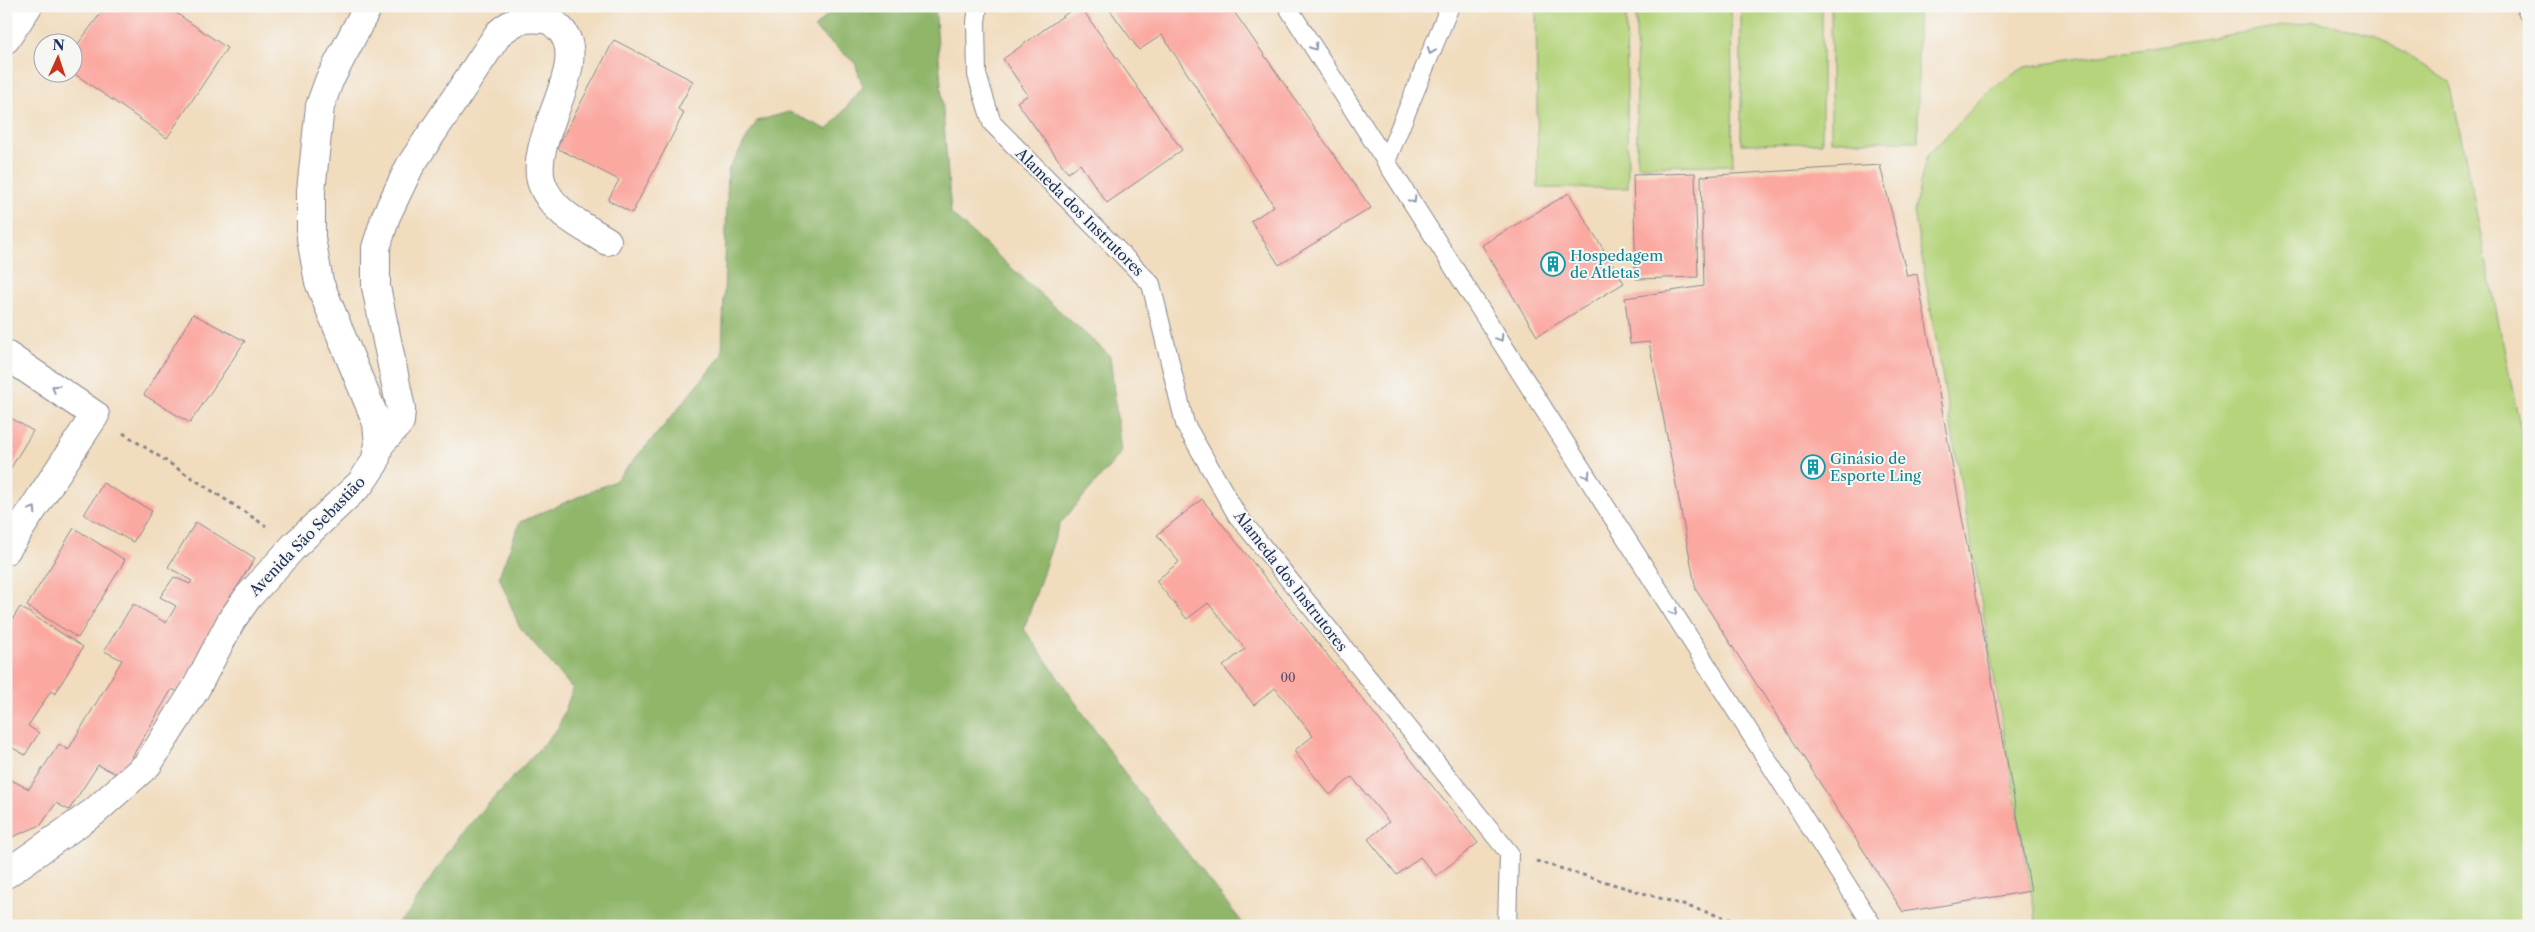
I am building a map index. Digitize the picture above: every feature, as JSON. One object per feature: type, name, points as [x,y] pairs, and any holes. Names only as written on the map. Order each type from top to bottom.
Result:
[{"type":"street","points":[[6,39],[28,6]]},
{"type":"street","name":"Avenida São Sebastião","points":[[6,874],[94,812],[148,764],[195,690],[231,621],[248,597],[295,545],[361,483],[374,462],[379,445],[377,423],[319,282],[311,238],[311,191],[320,106],[329,80],[368,6]]},
{"type":"street","points":[[379,445],[400,422],[401,410],[376,286],[376,248],[386,216],[410,166],[499,33],[515,20],[532,18],[550,20],[566,35],[570,52],[569,68],[548,125],[540,164],[542,184],[558,210],[607,240]]},
{"type":"street","points":[[6,355],[95,415],[6,550]]},
{"type":"lane","name":"Alameda dos Instrutores","points":[[978,6],[976,22],[977,75],[992,123],[1151,284],[1185,424],[1237,515],[1510,853]]},
{"type":"lane","points":[[1287,6],[1387,159],[1873,926]]},
{"type":"lane","points":[[1387,159],[1450,6]]},
{"type":"lane","points":[[2525,6],[2529,14]]},
{"type":"lane","points":[[1507,926],[1510,853]]},
{"type":"path","points":[[95,415],[295,545]]},
{"type":"path","points":[[1510,853],[1753,926]]},
{"type":"green space","points":[[837,6],[935,6],[951,214],[1110,356],[1121,453],[1059,525],[1024,629],[1131,782],[1245,926],[394,926],[408,913],[460,835],[558,728],[573,689],[519,626],[499,576],[520,522],[615,481],[663,427],[722,355],[728,170],[757,121],[789,112],[828,130],[863,87],[855,63],[814,28]]},
{"type":"green space","points":[[1536,6],[1626,6],[1628,188],[1538,188]]},
{"type":"green space","points":[[1636,6],[1731,6],[1733,165],[1637,166]]},
{"type":"green space","points":[[1741,6],[1822,6],[1822,143],[1741,144]]},
{"type":"green space","points":[[1831,6],[1918,6],[1918,141],[1831,141]]},
{"type":"green space","points":[[2315,21],[2377,36],[2450,83],[2529,471],[2529,926],[2037,926],[1914,212],[1926,157],[1993,87],[2025,67]]},
{"type":"building","points":[[106,6],[166,6],[227,48],[167,138],[82,79],[82,38]]},
{"type":"building","points":[[1077,6],[1080,6],[1182,150],[1107,203],[1080,164],[1068,173],[1017,102],[1028,95],[1003,59]]},
{"type":"building","points":[[1115,6],[1230,6],[1371,208],[1279,265],[1251,221],[1274,206],[1162,35],[1139,50],[1110,10]]},
{"type":"building","points":[[614,40],[693,81],[678,109],[684,113],[632,213],[608,200],[619,180],[557,148]]},
{"type":"building","name":"Ginásio de Esporte Ling","points":[[1880,165],[1907,276],[1917,274],[2031,891],[1903,912],[1696,590],[1649,342],[1630,344],[1625,298],[1704,286],[1701,176]]},
{"type":"building","points":[[1695,173],[1698,277],[1636,279],[1633,175]]},
{"type":"building","name":"Hospedagem de Atletas","points":[[1569,193],[1624,283],[1537,336],[1482,245]]},
{"type":"building","points":[[193,314],[245,341],[190,423],[144,395]]},
{"type":"building","points":[[6,415],[33,431],[6,476]]},
{"type":"building","points":[[103,483],[152,511],[133,542],[84,515]]},
{"type":"building","points":[[1202,499],[1478,843],[1436,876],[1420,857],[1397,875],[1368,839],[1389,822],[1352,777],[1330,795],[1294,751],[1313,736],[1275,688],[1254,705],[1223,666],[1245,649],[1208,603],[1187,619],[1156,581],[1179,562],[1157,535]]},
{"type":"building","points":[[196,522],[255,558],[229,600],[178,692],[172,689],[121,776],[98,765],[69,810],[56,803],[41,825],[10,838],[6,836],[6,788],[11,780],[29,789],[59,744],[68,750],[122,660],[104,651],[133,604],[166,623],[176,606],[160,597],[174,577],[190,584],[192,581],[168,567]]},
{"type":"building","points":[[74,528],[125,560],[78,638],[27,606]]},
{"type":"building","points":[[20,607],[83,647],[55,694],[51,691],[28,726],[39,733],[25,755],[6,744],[6,630]]},
{"type":"place","name":"Hospedagem de Atletas","points":[[1553,264]]},
{"type":"place","name":"Ginásio de Esporte Ling","points":[[1813,467]]}]
